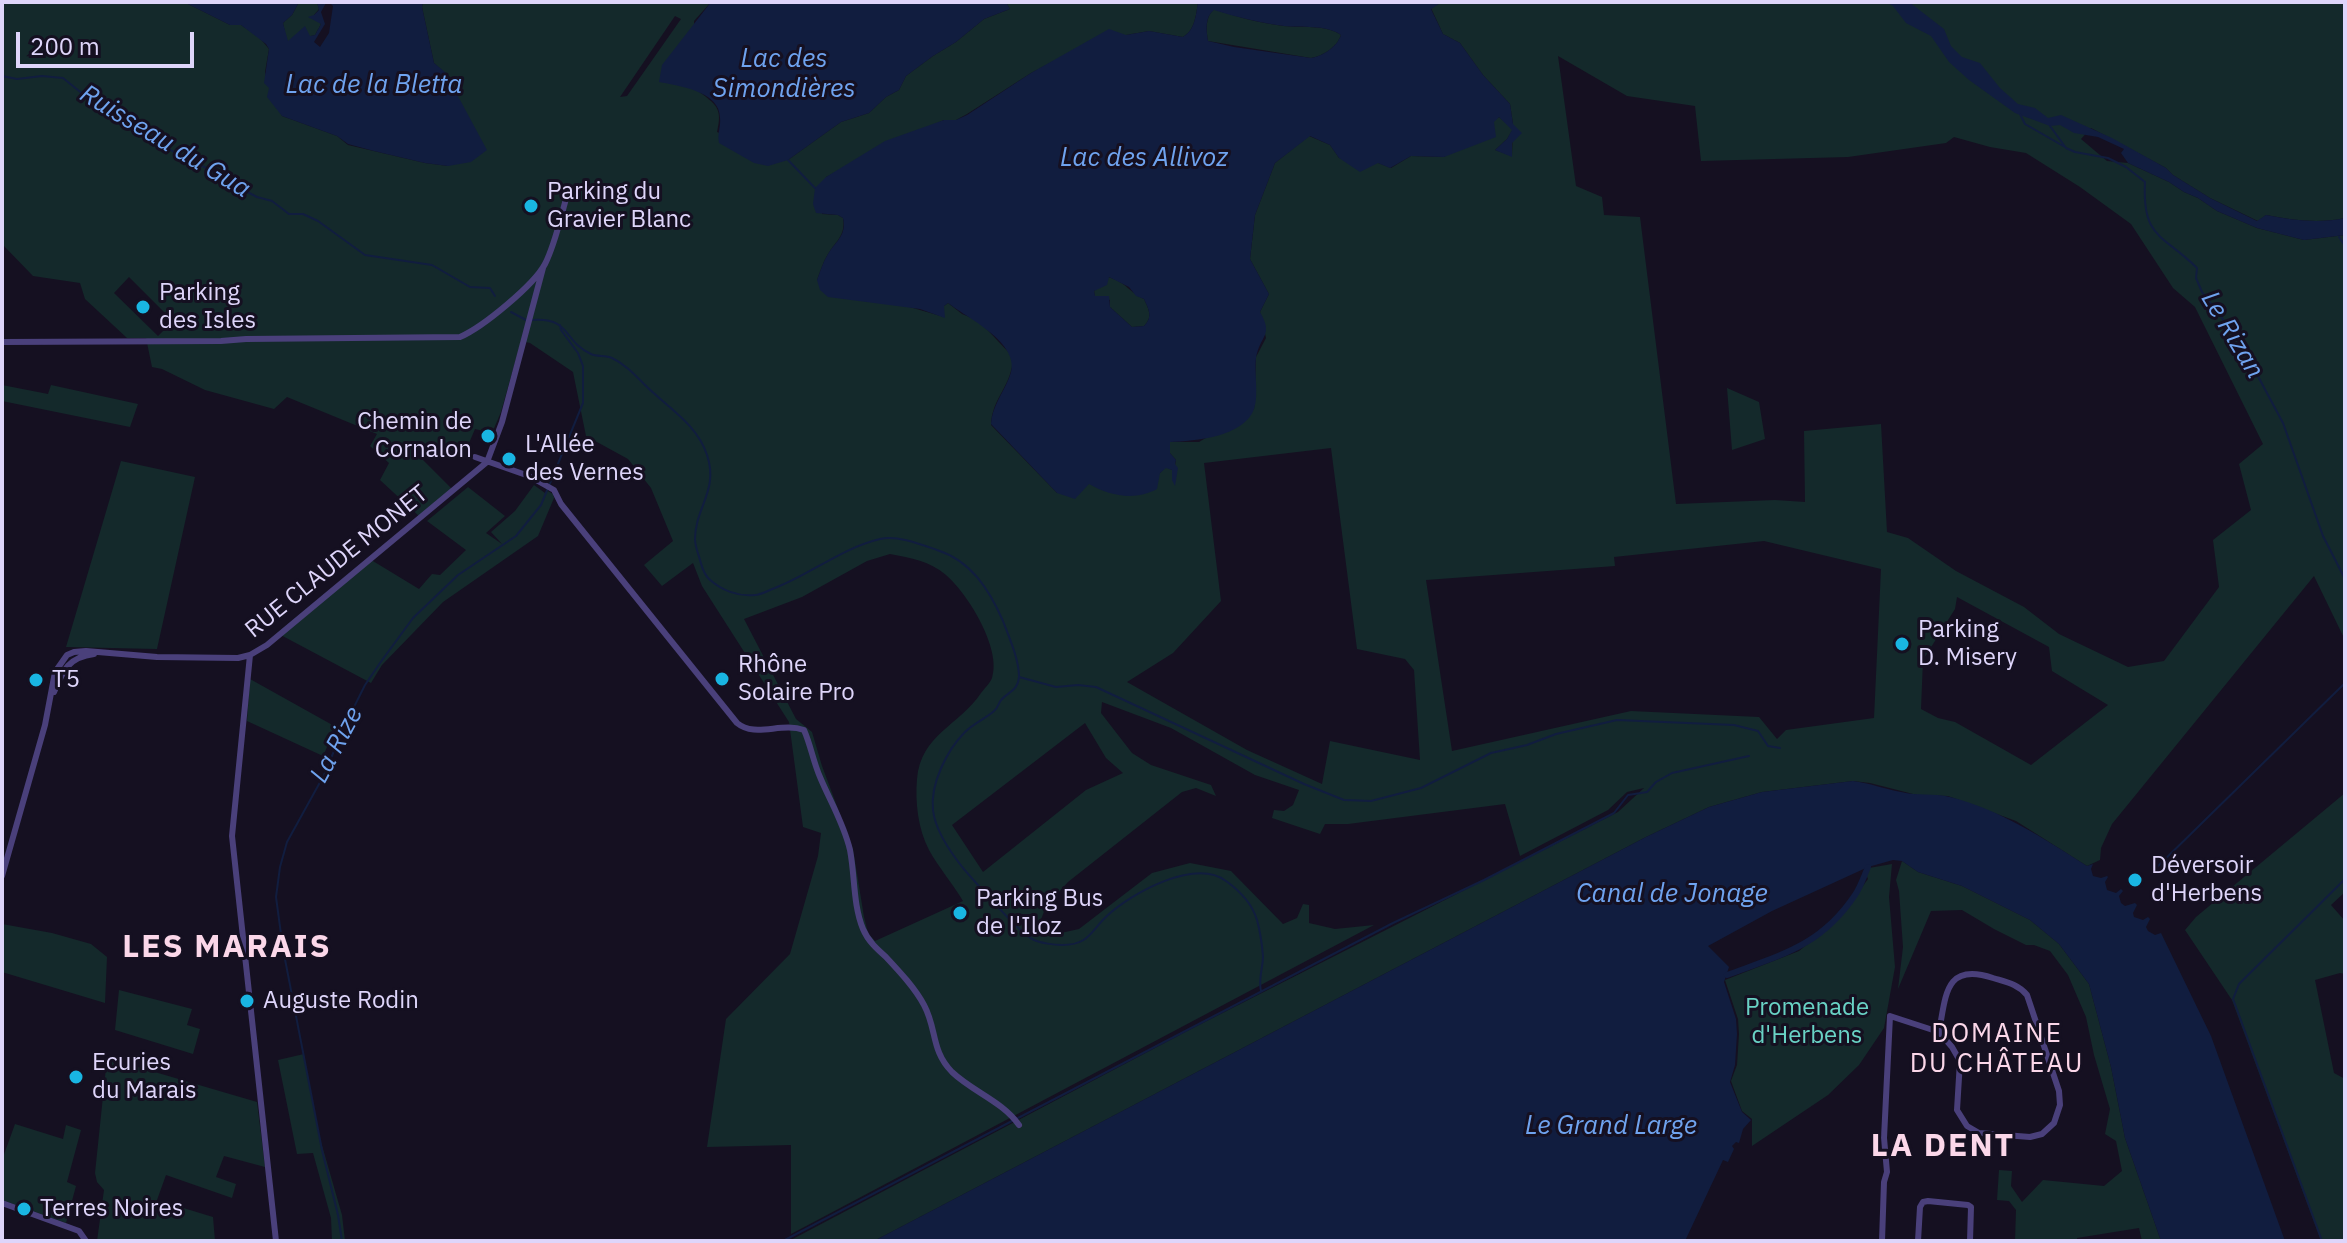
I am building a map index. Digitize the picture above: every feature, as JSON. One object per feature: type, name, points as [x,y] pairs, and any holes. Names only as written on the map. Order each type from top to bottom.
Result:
[{"type":"street","points":[[487,462],[502,422],[543,268],[568,192]]},
{"type":"street","points":[[2,342],[460,337],[472,332],[543,268]]},
{"type":"street","points":[[475,457],[529,476],[554,490],[561,504],[744,729],[792,726],[804,730],[812,746],[818,773],[850,849],[863,931],[899,971],[923,1004],[941,1060],[954,1074],[1013,1116],[1019,1125]]},
{"type":"street","name":"RUE CLAUDE MONET","points":[[2,876],[51,699],[71,660],[103,653],[195,658],[250,655],[267,645],[487,462]]},
{"type":"street","points":[[250,655],[232,836],[276,1241]]},
{"type":"street","points":[[1882,1241],[1887,1172],[1884,1138],[1890,1016],[1939,1032],[1952,1047],[1960,1061],[1957,1110],[1967,1126],[1979,1133],[2030,1137],[2042,1134],[2054,1123],[2060,1105],[2059,1091],[2027,995],[2022,990],[1978,972],[1956,978],[1950,985],[1939,1032]]},
{"type":"street","points":[[1918,1241],[1920,1207],[1928,1201],[1971,1207],[1970,1241]]},
{"type":"street","points":[[2,1203],[79,1231],[86,1241]]},
{"type":"green space","points":[[2,2],[184,2],[230,25],[241,25],[259,37],[269,49],[265,72],[282,116],[337,136],[348,145],[448,166],[445,73],[434,63],[423,2],[711,2],[694,21],[697,90],[716,107],[719,117],[717,132],[788,160],[841,122],[869,113],[899,90],[906,76],[933,56],[984,19],[1010,9],[1006,2],[1198,2],[1196,17],[1183,37],[1149,31],[1126,35],[1056,60],[956,120],[944,120],[826,177],[822,214],[838,215],[843,218],[844,224],[817,280],[944,317],[944,306],[948,303],[962,314],[979,321],[1013,357],[991,425],[1057,493],[1089,484],[1160,473],[1166,467],[1172,470],[1172,480],[1176,460],[1170,453],[1170,442],[1199,442],[1254,409],[1256,357],[1266,338],[1260,312],[1269,294],[1250,259],[1255,215],[1275,163],[1309,136],[1330,145],[1339,158],[1378,163],[1391,168],[1411,156],[1444,157],[1499,117],[1513,129],[1510,104],[1483,75],[1460,43],[1443,34],[1431,8],[1442,2],[2345,2],[2345,218],[2315,221],[2266,215],[2258,221],[2210,198],[2166,168],[2091,128],[2081,139],[2107,161],[2128,163],[2169,182],[2217,211],[2257,228],[2304,240],[2345,235],[2345,640],[2314,576],[2112,824],[2101,848],[2100,860],[2087,866],[2016,821],[1948,796],[1917,795],[1870,783],[1853,781],[1762,792],[1709,807],[1646,837],[874,1241],[789,1241],[1191,1029],[1618,812],[1644,788],[1627,792],[1608,810],[1520,856],[1505,804],[1348,824],[1325,824],[1320,834],[1272,818],[1274,810],[1284,811],[1293,805],[1299,790],[1255,775],[1171,728],[1102,702],[1101,713],[1132,753],[1151,765],[1211,785],[1216,796],[1196,788],[1182,792],[1068,882],[1046,906],[1039,925],[1047,936],[1079,929],[1152,873],[1190,863],[1231,871],[1283,924],[1297,918],[1303,904],[1309,905],[1309,923],[1335,929],[1374,925],[791,1234],[791,1145],[707,1147],[726,1019],[790,954],[818,856],[821,833],[803,827],[789,722],[702,586],[693,563],[662,586],[644,565],[673,541],[651,488],[628,459],[586,436],[573,372],[530,343],[521,341],[492,433],[475,429],[464,455],[436,445],[423,460],[452,489],[419,516],[380,480],[389,463],[370,446],[377,434],[287,397],[274,409],[205,390],[152,367],[146,338],[127,338],[85,299],[80,283],[33,276],[2,244]],"holes":[[[675,16],[681,19],[627,96],[620,97]],[[1558,56],[1627,96],[1695,106],[1701,161],[1848,157],[1946,143],[1954,137],[2026,153],[2080,187],[2131,224],[2173,288],[2195,307],[2263,444],[2239,464],[2251,510],[2213,540],[2219,587],[2164,661],[2128,667],[2059,634],[2024,607],[1956,571],[1908,538],[1887,532],[1881,424],[1804,431],[1805,502],[1775,500],[1676,504],[1640,217],[1604,215],[1602,197],[1576,186]],[[1513,129],[1512,156],[1495,150]],[[129,277],[173,321],[158,336],[114,293]],[[1331,448],[1357,649],[1405,659],[1414,670],[1420,760],[1330,741],[1322,784],[1247,750],[1127,682],[1173,653],[1221,601],[1204,463]],[[1764,541],[1881,569],[1874,718],[1786,730],[1777,739],[1759,717],[1631,711],[1452,751],[1426,580],[1615,566],[1614,557]],[[890,554],[920,561],[946,575],[964,595],[981,623],[992,652],[994,666],[991,680],[972,704],[933,741],[920,764],[917,779],[918,815],[925,842],[963,901],[875,941],[868,933],[864,917],[853,849],[812,732],[796,719],[744,619],[802,597],[867,561]],[[1957,597],[2049,647],[2052,671],[2108,705],[2031,765],[1955,722],[1921,709],[1923,660],[1955,609]],[[1085,723],[1106,758],[1123,773],[1086,790],[983,872],[952,825]]]},
{"type":"green space","points":[[299,2],[317,2],[319,9],[314,15],[321,24],[315,35],[287,42],[283,23]]},
{"type":"green space","points":[[1214,9],[1257,21],[1321,28],[1341,35],[1329,50],[1311,58],[1208,41],[1207,24]]},
{"type":"green space","points":[[1108,277],[1144,299],[1149,316],[1144,326],[1132,327],[1110,307],[1110,300],[1095,296],[1094,291]]},
{"type":"green space","points":[[2,385],[48,394],[51,385],[138,404],[130,427],[2,401]]},
{"type":"green space","points":[[1727,388],[1759,402],[1765,439],[1732,450]]},
{"type":"green space","points":[[121,461],[195,477],[157,649],[66,647]]},
{"type":"green space","points":[[534,485],[545,493],[553,494],[554,498],[538,536],[443,602],[382,665],[371,683],[277,633],[368,558],[419,589],[432,574],[440,575],[466,550],[427,521],[468,487],[505,516],[486,533],[502,544],[491,532],[515,511]]},
{"type":"green space","points":[[250,679],[336,727],[323,756],[247,721]]},
{"type":"green space","points":[[2345,793],[2345,892],[2331,905],[2345,921],[2345,974],[2315,980],[2334,1073],[2345,1079],[2345,1241],[2321,1241],[2232,1000],[2185,930],[2196,917]]},
{"type":"green space","points":[[1902,861],[1918,872],[1962,886],[2030,920],[2059,944],[2089,984],[2111,1067],[2125,1138],[2161,1241],[2142,1241],[2139,1228],[2077,1238],[2077,1241],[2015,1241],[2016,1210],[2009,1201],[1997,1200],[1999,1170],[2012,1171],[2011,1186],[2022,1202],[2043,1180],[2104,1186],[2122,1171],[2116,1141],[2105,1134],[2110,1109],[2086,1017],[2068,975],[2050,951],[2026,945],[1962,910],[1931,911],[1898,989],[1903,947],[1896,880]]},
{"type":"green space","name":"Promenade d'Herbens","points":[[1892,864],[1889,897],[1895,967],[1884,1028],[1859,1065],[1828,1095],[1752,1146],[1752,1119],[1742,1111],[1731,1081],[1737,1065],[1739,1034],[1738,1019],[1725,980],[1799,951],[1839,918],[1868,879],[1866,874],[1869,868]]},
{"type":"green space","points":[[2,924],[91,944],[107,957],[105,1003],[2,972]]},
{"type":"green space","points":[[119,990],[192,1009],[187,1025],[200,1029],[193,1054],[115,1030]]},
{"type":"green space","points":[[304,1054],[319,1135],[342,1215],[345,1241],[332,1241],[331,1218],[313,1153],[297,1154],[278,1060]]},
{"type":"green space","points":[[107,1058],[257,1102],[265,1167],[224,1156],[216,1177],[236,1184],[232,1198],[166,1175],[157,1200],[213,1217],[215,1241],[97,1241],[104,1190],[97,1182],[95,1173]]},
{"type":"green space","points":[[15,1124],[63,1139],[66,1125],[81,1130],[67,1182],[76,1186],[66,1223],[2,1200],[2,1160]]},
{"type":"water","name":"Lac de la Bletta","points":[[184,2],[299,2],[283,23],[288,41],[305,26],[310,36],[315,35],[321,24],[308,17],[319,10],[317,2],[326,3],[321,12],[325,24],[314,42],[320,47],[329,33],[333,6],[329,2],[423,2],[434,63],[445,72],[487,150],[471,162],[448,166],[425,163],[348,144],[337,136],[282,116],[267,97],[269,88],[264,83],[269,49],[266,44],[241,25],[230,25]]},
{"type":"water","name":"Lac des Simondières","points":[[711,2],[1006,2],[1010,9],[984,19],[933,56],[906,76],[899,90],[869,113],[841,122],[788,160],[768,166],[754,163],[719,143],[718,109],[706,96],[659,82],[662,65]]},
{"type":"water","name":"Lac des Allivoz","points":[[1198,2],[1442,2],[1431,9],[1443,34],[1460,43],[1483,75],[1510,104],[1513,124],[1522,133],[1512,143],[1512,157],[1495,150],[1512,130],[1499,117],[1494,122],[1496,137],[1444,157],[1411,156],[1390,168],[1378,163],[1360,172],[1339,158],[1330,145],[1310,136],[1275,163],[1255,215],[1250,259],[1269,294],[1260,312],[1266,331],[1256,358],[1255,403],[1249,418],[1218,436],[1170,442],[1170,453],[1178,468],[1175,486],[1172,470],[1166,468],[1160,473],[1157,489],[1149,493],[1123,496],[1089,484],[1075,499],[1057,493],[991,424],[1012,366],[1003,344],[993,334],[948,303],[944,306],[945,318],[920,309],[828,297],[820,290],[817,280],[844,224],[843,218],[838,215],[816,213],[813,204],[815,188],[826,177],[885,141],[967,115],[1031,73],[1109,29],[1126,35],[1149,31],[1183,37],[1196,17]],"holes":[[[1214,10],[1276,25],[1328,29],[1341,35],[1329,50],[1311,58],[1234,47],[1208,41],[1208,20]],[[1109,277],[1144,299],[1149,310],[1144,326],[1132,327],[1110,307],[1109,296],[1095,296],[1094,291],[1107,285]]]},
{"type":"water","points":[[1886,2],[1909,2],[1944,29],[1951,46],[1962,57],[1980,63],[2018,104],[2035,108],[2048,118],[2061,115],[2112,138],[2166,168],[2210,198],[2257,221],[2266,215],[2315,221],[2345,218],[2345,235],[2304,240],[2257,228],[2217,211],[2169,182],[2128,163],[2121,153],[2124,149],[2098,137],[2074,133],[2060,125],[2050,126],[2015,113],[1969,80],[1949,62],[1931,36],[1906,23]]},
{"type":"water","name":"Canal de Jonage","points":[[1853,781],[1907,793],[1950,797],[1987,809],[2087,866],[2093,864],[2093,876],[2108,877],[2105,882],[2107,890],[2116,893],[2121,889],[2121,903],[2125,906],[2137,905],[2134,917],[2143,920],[2148,917],[2148,931],[2155,935],[2161,933],[2211,1036],[2285,1241],[2161,1241],[2125,1138],[2111,1067],[2089,984],[2059,944],[2030,920],[1962,886],[1918,872],[1902,861],[1893,860],[1868,867],[1772,911],[1708,946],[1729,967],[1724,982],[1736,1019],[1737,1034],[1735,1065],[1730,1082],[1742,1112],[1751,1120],[1743,1129],[1739,1143],[1732,1146],[1734,1149],[1728,1162],[1723,1160],[1685,1241],[874,1241],[1646,837],[1709,807],[1762,792]]},
{"type":"waterway","name":"Ruisseau du Gua","points":[[2,76],[17,79],[42,76],[63,78],[89,99],[128,113],[163,145],[186,160],[212,170],[257,197],[272,201],[289,214],[303,214],[318,221],[365,255],[432,265],[470,287],[490,288],[495,296]]},
{"type":"waterway","name":"Le Rizan","points":[[2020,114],[2025,124],[2065,147]]},
{"type":"waterway","name":"Le Rizan","points":[[2050,126],[2066,148],[2108,158],[2145,182],[2145,201],[2151,225],[2157,234],[2197,268],[2196,278],[2202,292],[2238,339],[2283,423],[2323,536],[2345,579]]},
{"type":"waterway","points":[[788,160],[815,188]]},
{"type":"waterway","points":[[2339,237],[2345,246]]},
{"type":"waterway","name":"Ruisseau du Gua","points":[[511,312],[526,320]]},
{"type":"waterway","name":"Ruisseau du Gua","points":[[532,320],[554,322],[582,349],[621,363],[696,434],[707,455],[710,479],[695,539],[704,572],[719,586],[742,595],[760,594],[853,548],[887,538],[908,541],[949,555],[978,578],[1003,621],[1016,656],[1018,681],[996,710],[968,729],[952,748],[937,779],[933,810],[940,833],[958,862],[1018,927],[1040,942],[1062,945],[1079,942],[1132,897],[1181,876],[1213,875],[1236,889],[1255,914],[1263,956],[1261,991]]},
{"type":"waterway","name":"La Rize","points":[[342,1241],[283,949],[276,897],[280,867],[287,842],[324,775],[365,685],[380,663],[413,618],[458,575],[516,536],[541,505],[583,403],[583,366],[560,325]]},
{"type":"waterway","points":[[1019,677],[1056,687],[1096,687],[1344,800],[1371,801],[1421,788],[1491,753],[1617,720],[1734,725],[1758,731],[1768,746],[1780,748]]},
{"type":"waterway","points":[[2155,869],[2345,683]]},
{"type":"waterway","points":[[1018,1118],[1393,923],[1614,813],[1628,795],[1647,792],[1656,782],[1672,773],[1749,756]]},
{"type":"waterway","points":[[1727,975],[1782,954],[1814,937],[1842,912],[1857,892],[1868,867]]},
{"type":"waterway","points":[[2322,1241],[2233,999],[2239,984],[2345,879]]},
{"type":"waterway","points":[[783,1241],[1012,1121]]},
{"type":"place","name":"Parking du Gravier Blanc","points":[[531,206]]},
{"type":"place","name":"Parking des Isles","points":[[143,307]]},
{"type":"place","name":"Chemin de Cornalon","points":[[488,436]]},
{"type":"place","name":"L'Allée des Vernes","points":[[509,459]]},
{"type":"place","name":"Parking D. Misery","points":[[1902,644]]},
{"type":"place","name":"Rhône Solaire Pro","points":[[722,679]]},
{"type":"place","name":"T5","points":[[36,680]]},
{"type":"place","name":"Déversoir d'Herbens","points":[[2135,880]]},
{"type":"place","name":"Parking Bus de l'Iloz","points":[[960,913]]},
{"type":"place","name":"Auguste Rodin","points":[[247,1001]]},
{"type":"place","name":"Ecuries du Marais","points":[[76,1077]]},
{"type":"place","name":"Terres Noires","points":[[24,1209]]},
{"type":"district","name":"LES MARAIS","points":[[227,948]]},
{"type":"district","name":"DOMAINE DU CHÂTEAU","points":[[1997,1049]]},
{"type":"district","name":"LA DENT","points":[[1943,1147]]},
{"type":"water label","name":"Le Grand Large","points":[[1611,1126]]}]
